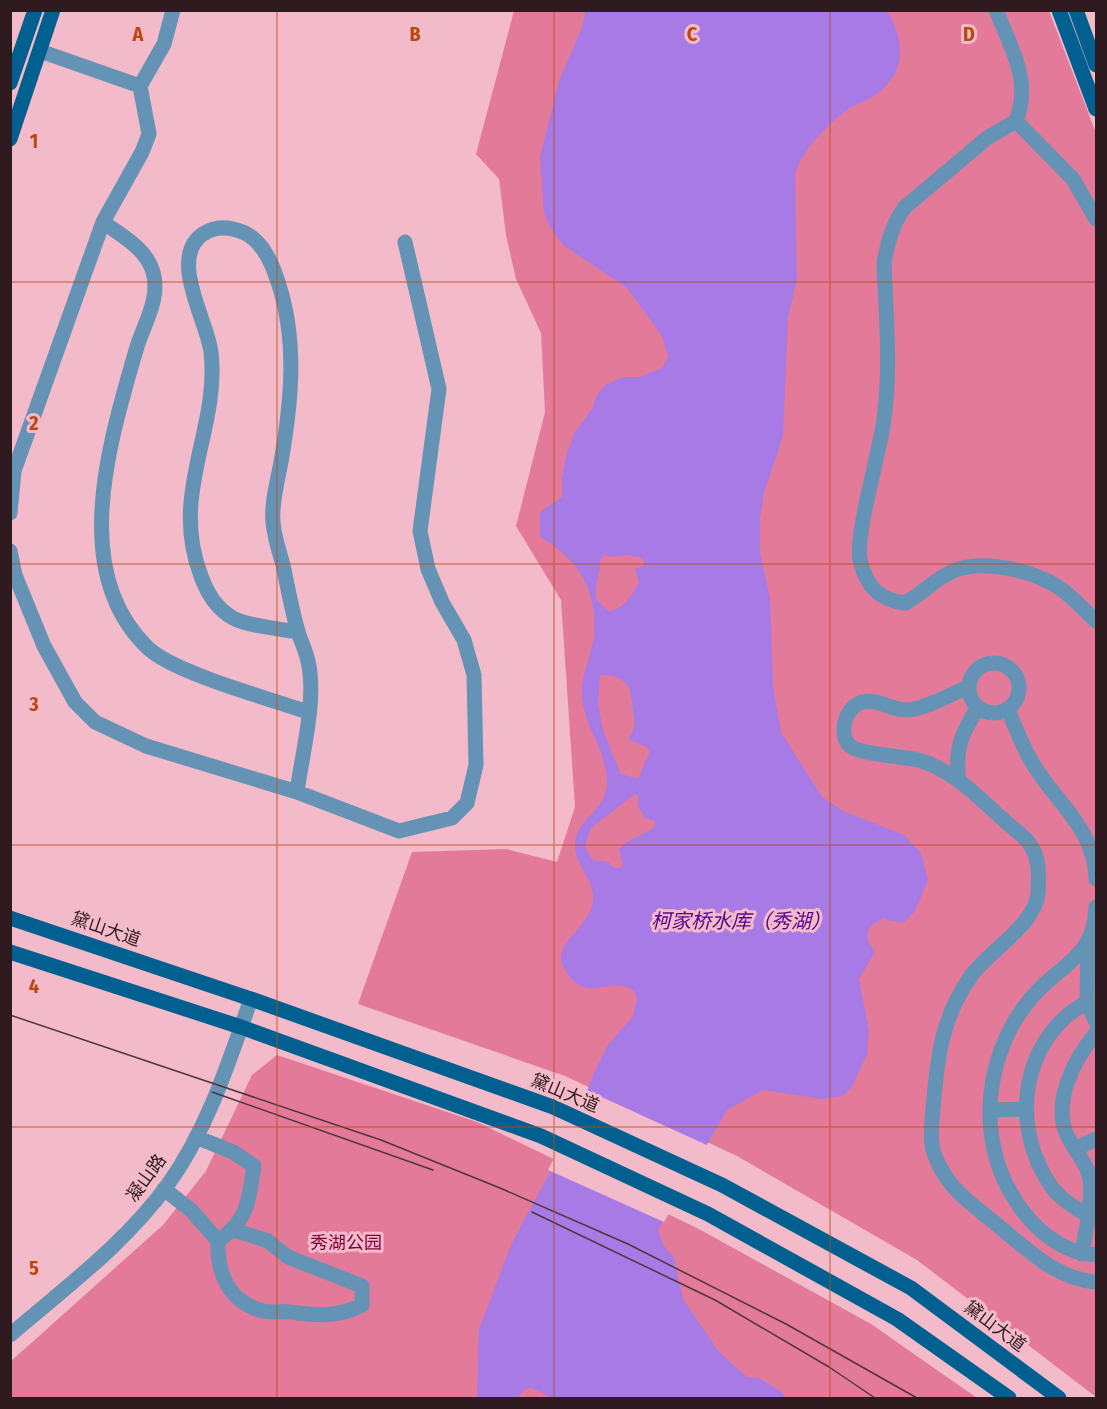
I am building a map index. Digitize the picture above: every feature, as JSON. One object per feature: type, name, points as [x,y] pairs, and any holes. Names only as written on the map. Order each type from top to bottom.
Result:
[{"type":"main road","points":[[10,83],[35,10]]},
{"type":"main road","points":[[10,139],[53,10]]},
{"type":"main road","points":[[1059,10],[1096,109]]},
{"type":"main road","points":[[1076,10],[1096,65]]},
{"type":"main road","name":"黛山大道","points":[[10,918],[251,999],[554,1107],[722,1185],[911,1288],[1059,1398]]},
{"type":"main road","points":[[10,952],[241,1027],[541,1136],[708,1214],[897,1319],[1009,1398]]},
{"type":"street","points":[[10,513],[14,471],[103,222],[142,152],[149,134],[140,86],[164,44],[173,10]]},
{"type":"street","points":[[996,10],[1022,78],[1023,101],[1017,121],[987,138],[905,207],[891,231],[884,263],[888,355],[884,420],[861,536],[860,558],[875,592],[889,601],[905,603],[953,571],[974,566],[995,568],[1028,573],[1058,586],[1096,621]]},
{"type":"street","points":[[40,51],[140,86]]},
{"type":"street","points":[[1017,121],[1073,179],[1090,191],[1096,219]]},
{"type":"street","points":[[103,222],[146,254],[154,274],[155,295],[136,350],[105,472],[99,518],[108,575],[122,615],[149,649],[182,668],[308,712]]},
{"type":"street","points":[[297,792],[310,695],[309,662],[298,632],[273,520],[292,383],[288,311],[273,268],[263,249],[252,237],[235,229],[219,227],[195,240],[188,259],[189,274],[210,352],[209,394],[205,426],[194,471],[189,513],[194,559],[208,596],[234,619],[298,632]]},
{"type":"street","points":[[10,551],[15,574],[44,646],[75,702],[95,722],[146,746],[297,792],[399,831],[452,818],[467,803],[476,765],[474,675],[464,640],[442,602],[428,569],[420,531],[439,389],[405,242]]},
{"type":"street","points":[[992,663],[1008,667],[1019,681],[1020,690],[1014,704],[1008,710],[993,714],[978,708],[973,702],[969,687],[971,678],[983,665],[992,663]]},
{"type":"street","points":[[969,687],[907,710],[874,701],[860,702],[850,711],[845,721],[844,735],[850,746],[861,751],[898,755],[940,768],[959,780],[1030,844],[1039,866],[1038,897],[1029,916],[971,976],[946,1026],[937,1052],[931,1133],[934,1154],[954,1190],[1055,1271],[1082,1281],[1096,1282]]},
{"type":"street","points":[[959,780],[956,762],[961,736],[978,708]]},
{"type":"street","points":[[1008,710],[1028,757],[1042,778],[1077,820],[1091,846],[1096,879]]},
{"type":"street","points":[[1096,907],[1096,918],[1088,939],[1075,961],[1034,993],[1013,1021],[998,1054],[990,1110],[992,1146],[1002,1180],[1017,1204],[1033,1224],[1066,1249],[1089,1255],[1092,1173],[1067,1137],[1063,1121],[1066,1087],[1074,1065],[1096,1033]]},
{"type":"street","points":[[1088,939],[1087,1002],[1096,1022]]},
{"type":"street","name":"凝山路","points":[[10,1335],[120,1241],[164,1189],[196,1137],[210,1109],[251,999]]},
{"type":"street","points":[[1087,1002],[1056,1024],[1042,1047],[1031,1074],[1025,1109],[1029,1136],[1039,1165],[1052,1187],[1067,1203],[1092,1214]]},
{"type":"street","points":[[990,1110],[1025,1109]]},
{"type":"street","points":[[196,1137],[233,1152],[254,1166],[247,1211],[234,1230],[218,1241]]},
{"type":"street","points":[[1075,1149],[1096,1139]]},
{"type":"street","points":[[164,1189],[192,1211],[218,1241],[217,1262],[227,1288],[242,1302],[265,1311],[315,1316],[345,1313],[362,1305],[362,1286],[288,1257],[268,1241],[234,1230]]},
{"type":"green space","points":[[514,11],[1049,11],[1096,133],[1096,1397],[917,1260],[737,1156],[565,1076],[358,1004],[412,852],[506,849],[557,862],[575,807],[561,600],[516,526],[545,412],[541,333],[516,279],[506,235],[499,179],[476,154]]},
{"type":"green space","name":"秀湖公园","points":[[277,1055],[477,1122],[697,1228],[871,1324],[977,1398],[11,1398],[10,1362],[163,1225],[206,1171],[252,1075]]},
{"type":"water","name":"柯家桥水库（秀湖）","points":[[586,11],[887,11],[900,44],[898,67],[885,87],[847,110],[828,126],[808,148],[795,174],[797,279],[788,318],[783,436],[764,493],[760,518],[760,551],[770,598],[773,687],[781,732],[822,797],[843,811],[904,835],[921,853],[928,880],[915,911],[903,923],[883,919],[872,925],[868,931],[868,941],[875,952],[859,979],[869,1031],[867,1055],[851,1088],[843,1096],[823,1099],[763,1090],[727,1110],[658,1230],[664,1246],[674,1258],[683,1299],[719,1352],[747,1377],[759,1378],[782,1392],[785,1398],[552,1398],[532,1388],[525,1389],[518,1398],[478,1398],[477,1394],[479,1329],[512,1243],[571,1133],[593,1075],[608,1045],[633,1016],[637,999],[634,991],[625,986],[590,988],[581,986],[573,980],[561,960],[566,944],[585,920],[593,902],[591,887],[578,859],[575,844],[576,836],[584,822],[603,799],[607,779],[603,757],[586,715],[582,696],[583,680],[593,642],[593,609],[590,594],[576,567],[554,546],[540,537],[540,512],[562,497],[562,478],[566,456],[575,432],[592,409],[597,395],[605,385],[623,377],[640,377],[662,368],[668,357],[662,336],[627,288],[563,245],[550,227],[544,213],[540,157],[559,81],[581,30]],"holes":[[[605,555],[614,557],[627,555],[642,558],[644,562],[643,566],[635,569],[639,582],[623,605],[608,611],[596,599],[600,559]],[[600,675],[617,677],[629,689],[634,722],[630,740],[647,747],[650,751],[638,779],[621,774],[603,731],[598,704]],[[635,794],[638,796],[638,806],[645,818],[655,821],[655,826],[626,843],[619,850],[623,865],[621,868],[614,868],[608,862],[592,860],[585,847],[591,828]]]},
{"type":"pier","points":[[584,1089],[709,1146],[664,1222],[548,1170],[568,1131]]},
{"type":"tram line","points":[[10,1015],[381,1140],[500,1188],[628,1244],[786,1324],[917,1398]]},
{"type":"tram line","points":[[212,1092],[433,1170]]},
{"type":"tram line","points":[[532,1212],[715,1300],[829,1367],[875,1398]]}]
